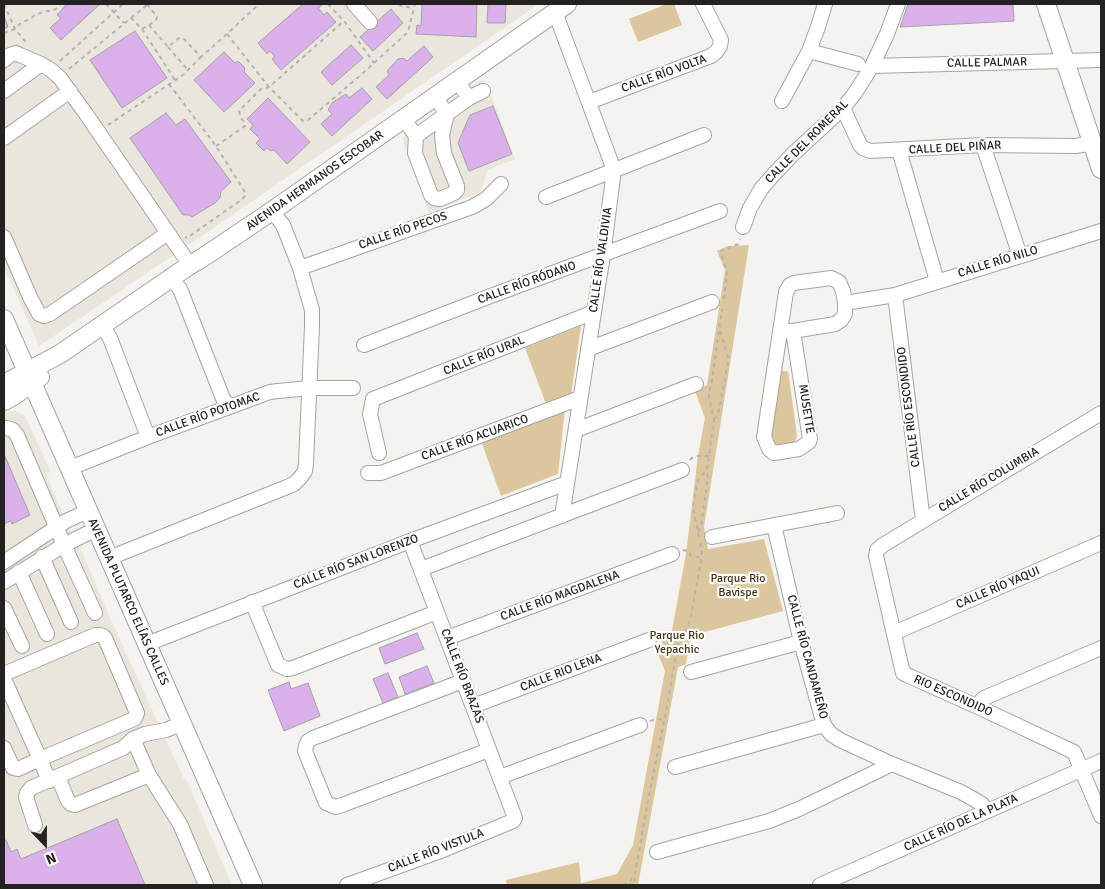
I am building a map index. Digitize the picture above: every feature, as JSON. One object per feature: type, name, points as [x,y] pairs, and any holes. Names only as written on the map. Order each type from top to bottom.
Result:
[{"type":"main road","points":[[1046,4],[1101,169]]},
{"type":"main road","name":"AVENIDA HERMANOS ESCOBAR","points":[[4,384],[46,372],[60,354],[272,211],[561,8]]},
{"type":"main road","name":"AVENIDA PLUTARCO ELÍAS CALLES","points":[[4,319],[253,885]]},
{"type":"main road","name":"AVENIDA HERMANOS ESCOBAR","points":[[4,401],[29,378]]},
{"type":"street","points":[[354,4],[370,22]]},
{"type":"street","name":"CALLE RÍO VOLTA","points":[[589,102],[711,56],[717,51],[720,46],[720,40],[703,4]]},
{"type":"street","points":[[782,101],[809,51],[825,4]]},
{"type":"street","name":"CALLE DEL ROMERAL","points":[[742,227],[757,196],[774,174],[843,108],[855,93],[872,66],[888,34],[898,4]]},
{"type":"street","name":"CALLE RÍO VALDIVIA","points":[[561,8],[589,102],[614,170],[603,255],[562,516]]},
{"type":"street","points":[[809,51],[858,64]]},
{"type":"street","points":[[4,60],[10,55],[16,54],[34,57],[60,78],[190,265]]},
{"type":"street","points":[[4,80],[34,57]]},
{"type":"street","points":[[4,91],[34,57]]},
{"type":"street","name":"CALLE PALMAR","points":[[872,66],[1101,60]]},
{"type":"street","points":[[457,81],[469,98]]},
{"type":"street","points":[[4,138],[70,91]]},
{"type":"street","points":[[416,136],[469,98],[483,91]]},
{"type":"street","points":[[436,97],[448,114]]},
{"type":"street","name":"CALLE DEL PIÑAR","points":[[843,108],[860,145],[870,151],[983,145],[1076,146],[1093,143]]},
{"type":"street","points":[[404,119],[416,136],[415,153],[431,195],[434,198],[440,199],[454,193],[458,186],[444,153],[442,136],[448,114]]},
{"type":"street","points":[[546,198],[704,135]]},
{"type":"street","points":[[983,145],[1020,256]]},
{"type":"street","points":[[899,150],[938,281]]},
{"type":"street","name":"CALLE RÍO PECOS","points":[[300,268],[472,207],[486,199],[501,184]]},
{"type":"street","name":"CALLE RÍO RÓDANO","points":[[364,345],[720,210]]},
{"type":"street","points":[[109,558],[294,484],[305,471],[312,310],[300,268],[283,225],[272,211]]},
{"type":"street","name":"CALLE RÍO NILO","points":[[895,295],[1101,230]]},
{"type":"street","points":[[4,237],[30,297],[40,314],[44,316],[50,314],[168,233]]},
{"type":"street","points":[[171,278],[180,289],[224,401],[231,406]]},
{"type":"street","name":"MUSETTE","points":[[787,331],[764,437],[769,449],[774,453],[799,449],[809,442],[810,439],[787,331],[786,292],[790,285],[794,283],[831,278],[838,282],[846,303]]},
{"type":"street","points":[[787,331],[835,324],[845,314],[846,303],[895,295]]},
{"type":"street","name":"CALLE RÍO ESCONDIDO","points":[[895,295],[924,519]]},
{"type":"street","points":[[588,349],[712,302]]},
{"type":"street","name":"CALLE RÍO URAL","points":[[379,452],[370,414],[373,400],[594,312]]},
{"type":"street","points":[[102,325],[110,338],[148,437]]},
{"type":"street","points":[[576,430],[696,384]]},
{"type":"street","name":"CALLE RÍO POTOMAC","points":[[70,468],[270,392],[310,388],[353,388]]},
{"type":"street","name":"CALLE RÍO ACUARICO","points":[[368,472],[381,473],[580,398]]},
{"type":"street","name":"CALLE RÍO COLUMBIA","points":[[878,550],[882,545],[924,519],[1101,413]]},
{"type":"street","points":[[4,428],[13,430],[17,435],[56,528],[95,613]]},
{"type":"street","points":[[421,569],[682,470]]},
{"type":"street","name":"CALLE RÍO SAN LORENZO","points":[[147,644],[410,541],[567,483]]},
{"type":"street","points":[[4,562],[56,528],[88,510]]},
{"type":"street","points":[[712,537],[837,513]]},
{"type":"street","name":"CALLE RÍO CANDAMEÑO","points":[[774,525],[801,642],[824,724],[831,734],[892,764],[961,792],[982,804],[987,811]]},
{"type":"street","points":[[4,582],[42,557],[96,529]]},
{"type":"street","name":"CALLE RÍO BRAZAS","points":[[410,541],[513,811]]},
{"type":"street","name":"CALLE RÍO YAQUI","points":[[894,632],[1101,543]]},
{"type":"street","name":"RIO ESCONDIDO","points":[[878,550],[876,556],[904,672],[1074,752],[1101,816]]},
{"type":"street","name":"CALLE RÍO MAGDALENA","points":[[447,638],[672,554]]},
{"type":"street","points":[[42,557],[71,622]]},
{"type":"street","points":[[19,572],[47,634]]},
{"type":"street","points":[[252,602],[278,665],[287,669],[437,612]]},
{"type":"street","points":[[4,608],[22,646]]},
{"type":"street","points":[[4,674],[100,634],[105,638],[137,713],[134,719],[18,769],[14,768],[4,748]]},
{"type":"street","name":"CALLE RIO LENA","points":[[473,706],[650,640]]},
{"type":"street","points":[[691,672],[801,642]]},
{"type":"street","points":[[976,706],[984,698],[1101,648]]},
{"type":"street","points":[[4,679],[40,759],[71,804],[75,805],[149,775]]},
{"type":"street","points":[[464,681],[312,738],[308,741],[305,751],[326,803],[336,807],[490,750]]},
{"type":"street","points":[[35,825],[26,797],[31,788],[123,748],[133,739],[182,724]]},
{"type":"street","points":[[675,767],[824,724]]},
{"type":"street","points":[[500,776],[640,725]]},
{"type":"street","points":[[133,739],[149,775],[180,824],[206,885]]},
{"type":"street","name":"CALLE RÍO DE LA PLATA","points":[[820,885],[1101,761]]},
{"type":"street","points":[[657,852],[769,821],[799,809],[892,764]]},
{"type":"street","name":"CALLE RÍO VISTULA","points":[[349,885],[438,852],[513,820],[515,818],[513,811]]},
{"type":"path","points":[[4,4],[15,29],[34,57]]},
{"type":"path","points":[[4,33],[15,29],[35,15],[56,9],[60,4]]},
{"type":"path","points":[[106,4],[124,23]]},
{"type":"path","points":[[56,59],[59,62],[123,4]]},
{"type":"path","points":[[60,78],[147,4],[157,17],[156,20],[142,29]]},
{"type":"path","points":[[105,127],[183,74],[259,4]]},
{"type":"path","points":[[328,4],[344,21],[374,63]]},
{"type":"path","points":[[399,4],[414,8]]},
{"type":"path","points":[[227,34],[269,87],[303,121],[308,120],[408,32],[415,4]]},
{"type":"path","points":[[131,18],[142,29],[175,80]]},
{"type":"path","points":[[216,146],[245,126],[239,111],[261,88],[269,87],[344,21]]},
{"type":"path","points":[[149,24],[187,69]]},
{"type":"path","points":[[168,47],[179,38],[183,38],[201,58]]},
{"type":"path","points":[[169,84],[216,146],[246,192],[241,200],[187,238]]},
{"type":"path","points":[[698,532],[701,527],[708,478],[706,471],[714,419],[709,392],[727,271],[721,252],[738,244],[742,227]]},
{"type":"path","points":[[714,419],[718,416],[728,362],[719,331]]},
{"type":"path","points":[[682,470],[692,458],[709,456]]},
{"type":"path","points":[[635,885],[634,877],[678,643],[687,629],[692,616],[702,558],[693,507],[697,482],[706,471]]},
{"type":"path","points":[[672,554],[682,554],[683,550],[689,550],[691,556],[702,558]]},
{"type":"path","points":[[650,640],[665,633],[678,643]]},
{"type":"path","points":[[623,885],[634,877]]},
{"type":"shaded area","points":[[4,4],[539,4],[39,346],[4,267]]},
{"type":"shaded area","points":[[482,79],[488,87],[515,159],[488,170],[480,192],[429,213],[402,138]]},
{"type":"shaded area","points":[[15,411],[23,414],[26,418],[50,470],[47,476],[68,527],[72,534],[74,533],[111,620],[183,777],[188,783],[232,885],[4,885],[4,414]]},
{"type":"green space","points":[[667,4],[674,4],[682,25],[638,42],[629,19]]},
{"type":"green space","name":"Parque Rio Yepachic","points":[[749,245],[704,527],[708,549],[764,539],[783,611],[690,636],[686,664],[678,667],[638,885],[507,885],[506,880],[579,862],[581,883],[617,874],[633,845],[665,671],[658,654],[665,651],[661,640],[672,630],[686,554],[698,456],[705,418],[695,391],[707,385],[725,270],[717,251],[728,246]]},
{"type":"green space","points":[[581,326],[571,395],[546,404],[525,348]]},
{"type":"green space","points":[[782,371],[788,371],[797,435],[794,443],[776,445],[772,442],[770,433]]},
{"type":"green space","points":[[565,409],[558,474],[501,496],[481,441]]},
{"type":"building","points":[[67,4],[100,4],[61,40],[50,28],[61,18],[57,15]]},
{"type":"building","points":[[303,4],[321,4],[318,8],[324,15],[327,12],[336,22],[281,70],[272,59],[275,57],[270,51],[267,54],[258,43]]},
{"type":"building","points":[[422,4],[477,4],[476,37],[416,34],[417,25],[421,26]]},
{"type":"building","points":[[488,4],[506,4],[505,23],[487,23]]},
{"type":"building","points":[[908,4],[1013,4],[1014,21],[900,27]]},
{"type":"building","points":[[391,9],[403,23],[373,51],[360,37]]},
{"type":"building","points":[[4,16],[8,27],[4,29]]},
{"type":"building","points":[[135,31],[167,78],[122,108],[90,60]]},
{"type":"building","points":[[351,45],[363,58],[332,85],[321,72]]},
{"type":"building","points":[[424,46],[433,57],[387,99],[376,87],[389,75],[387,71],[398,59],[403,58],[407,61]]},
{"type":"building","points":[[224,52],[235,63],[238,61],[245,68],[244,72],[255,83],[224,112],[194,80]]},
{"type":"building","points":[[362,88],[372,99],[332,136],[321,124],[332,114],[328,110],[332,103],[346,94],[349,98]]},
{"type":"building","points":[[268,98],[310,142],[287,164],[274,150],[271,151],[267,148],[264,151],[256,143],[260,139],[250,129],[253,125],[247,119]]},
{"type":"building","points":[[493,106],[512,154],[469,171],[458,143],[470,115]]},
{"type":"building","points":[[166,113],[176,125],[185,119],[231,182],[221,191],[220,198],[215,203],[192,217],[183,215],[130,138]]},
{"type":"building","points":[[4,454],[30,515],[12,524],[11,521],[4,524]]},
{"type":"building","points":[[417,633],[424,649],[385,664],[379,648]]},
{"type":"building","points":[[427,666],[434,683],[405,694],[399,677]]},
{"type":"building","points":[[388,673],[398,697],[383,703],[373,679]]},
{"type":"building","points":[[289,682],[291,689],[308,683],[320,716],[284,731],[268,690]]},
{"type":"building","points":[[117,819],[145,885],[4,885],[4,840],[6,840],[11,852],[17,849],[21,859]]},
{"type":"park label","name":"Parque Rio Bavispe","points":[[738,586]]}]
